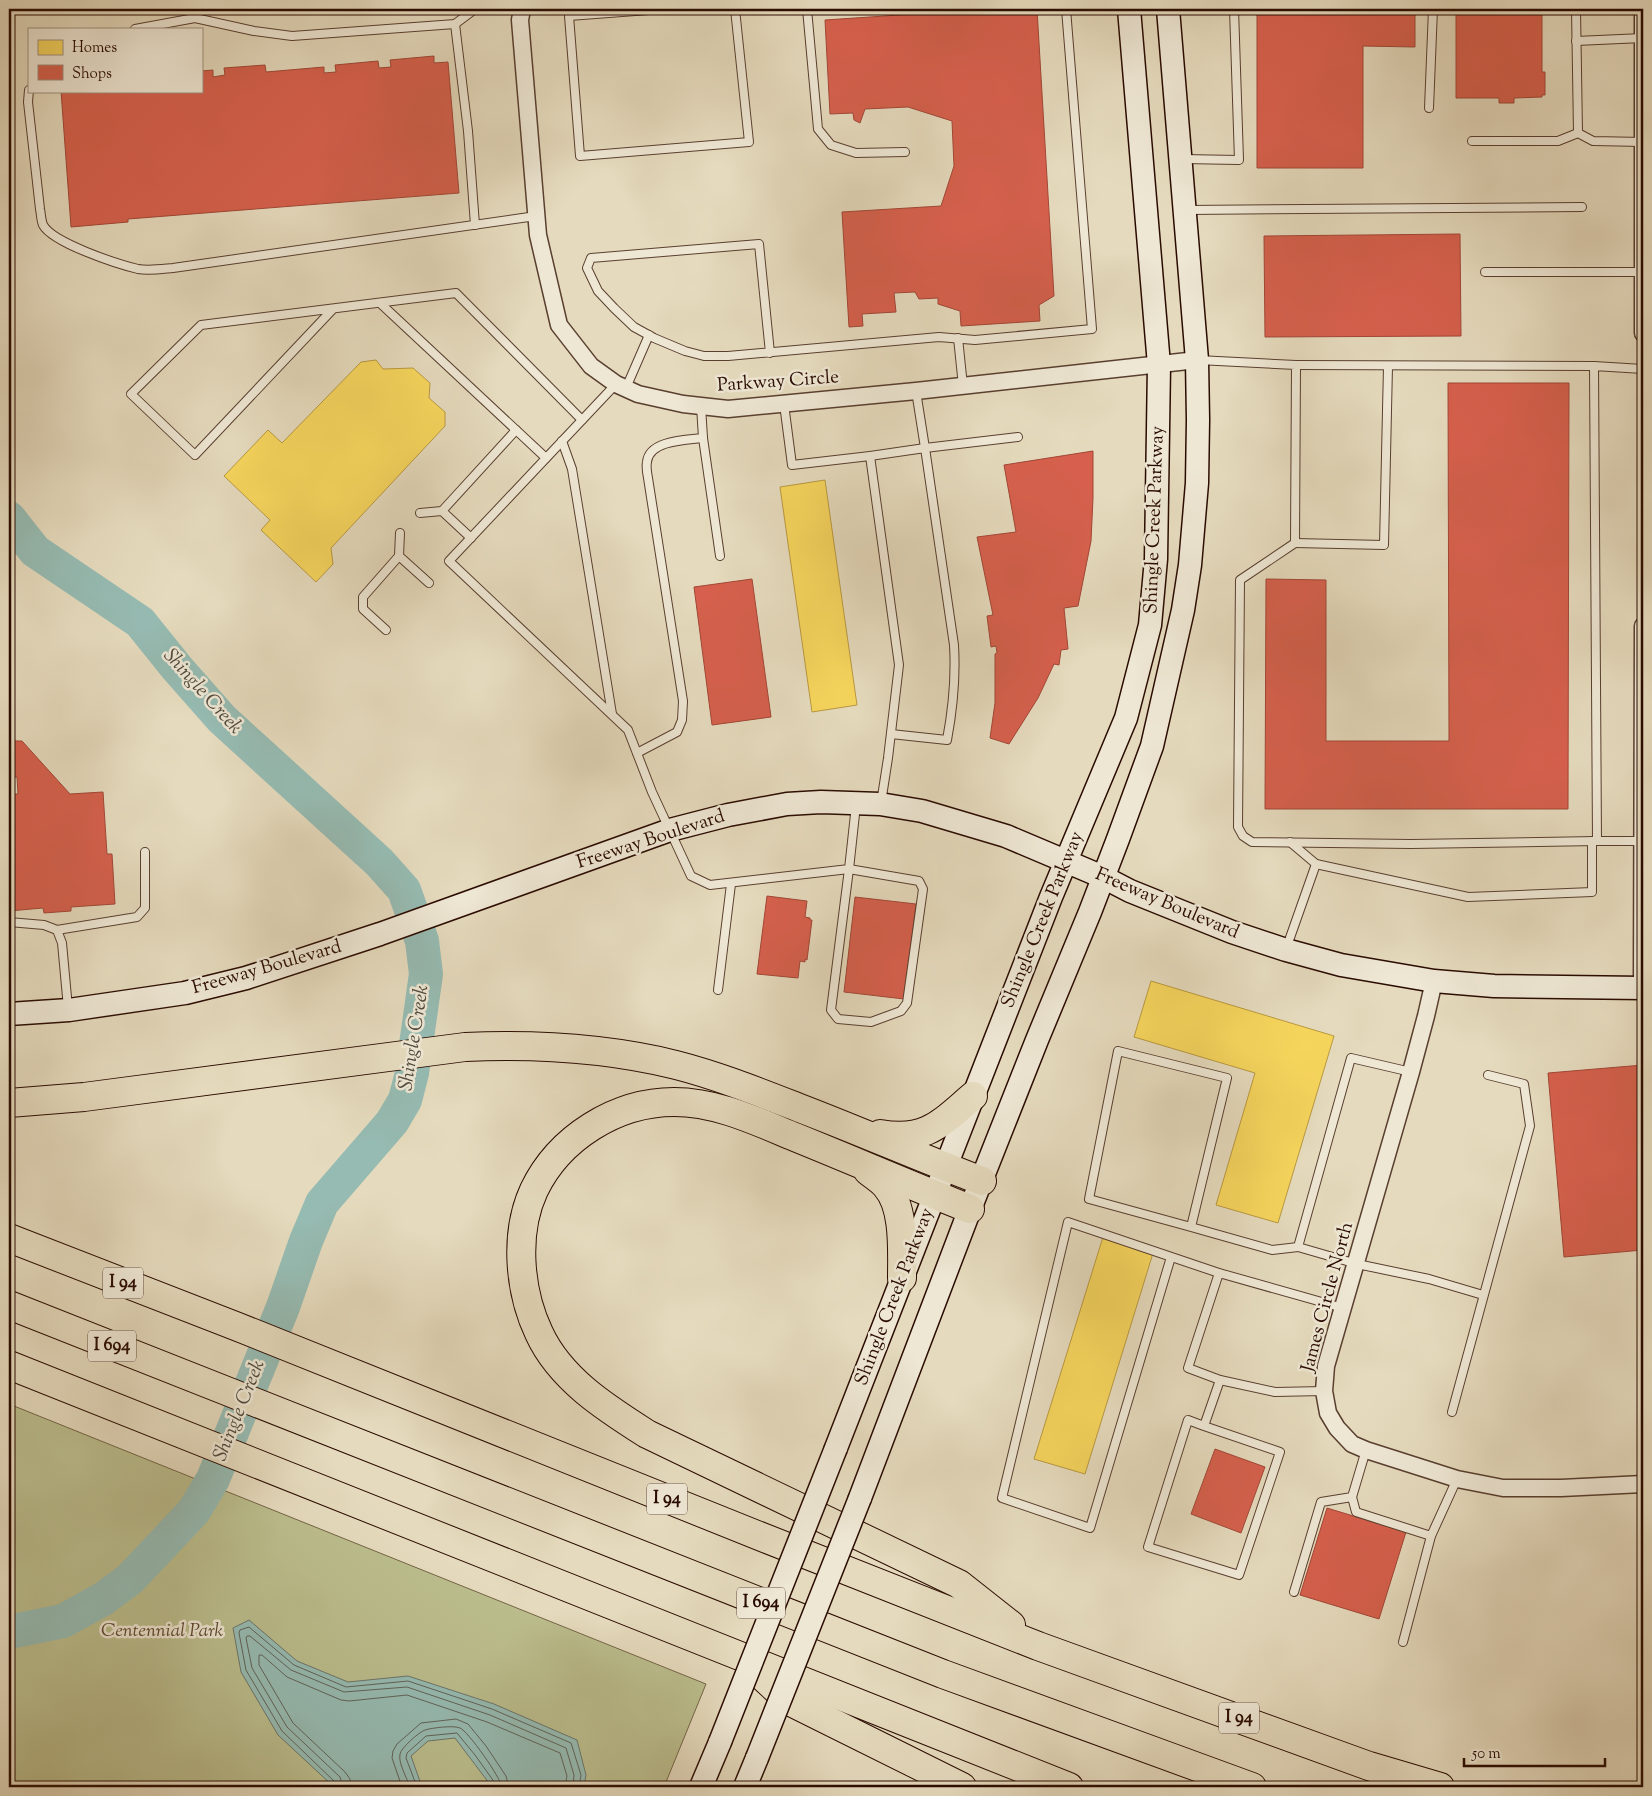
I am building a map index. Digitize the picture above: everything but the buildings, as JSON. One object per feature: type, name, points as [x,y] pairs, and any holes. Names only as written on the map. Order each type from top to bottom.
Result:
[{"type":"highway","points":[[9,1103],[84,1097],[465,1047],[503,1045],[545,1046],[648,1059],[698,1072],[749,1088],[982,1181]]},
{"type":"highway","points":[[859,1131],[895,1137],[919,1135],[942,1123],[973,1096]]},
{"type":"highway","points":[[970,1209],[848,1158],[720,1108],[694,1103],[654,1103],[635,1107],[599,1121],[569,1144],[543,1174],[533,1192],[527,1211],[522,1250],[526,1296],[539,1334],[561,1366],[587,1392],[615,1414],[647,1434],[959,1584],[1038,1646]]},
{"type":"highway","points":[[848,1158],[877,1177],[888,1187],[893,1197],[902,1238],[902,1278]]},
{"type":"highway","name":"I 94","points":[[9,1238],[238,1327],[1038,1646],[1369,1766],[1440,1787]]},
{"type":"highway","name":"I 694","points":[[9,1305],[960,1680],[1252,1787]]},
{"type":"highway","points":[[9,1366],[1069,1787]]},
{"type":"highway","points":[[740,1656],[789,1701],[962,1787]]},
{"type":"street","name":"Parkway Circle","points":[[522,9],[520,20],[538,235],[558,325],[591,366],[621,386],[638,394],[683,404],[728,409],[916,391],[1197,360]]},
{"type":"street","name":"Shingle Creek Parkway","points":[[701,1787],[1066,862],[1126,718],[1150,625],[1156,559],[1159,365],[1129,9]]},
{"type":"street","name":"Shingle Creek Parkway","points":[[745,1787],[874,1462],[970,1209],[1090,912],[1152,746],[1190,565],[1197,483],[1197,360],[1168,9]]},
{"type":"street","points":[[1643,9],[1643,333]]},
{"type":"street","points":[[1643,626],[1643,988]]},
{"type":"street","name":"Freeway Boulevard","points":[[9,1014],[69,1010],[185,993],[246,978],[380,934],[670,830],[728,815],[787,804],[821,802],[880,804],[922,811],[1006,836],[1200,920],[1286,950],[1341,965],[1434,981],[1494,986],[1643,988]]},
{"type":"street","name":"James Circle North","points":[[1434,981],[1411,1072],[1326,1366],[1324,1391],[1328,1413],[1336,1428],[1352,1444],[1457,1480],[1503,1488],[1561,1488],[1643,1484]]},
{"type":"lane","points":[[140,28],[195,18],[254,31],[292,36],[454,24],[474,9]]},
{"type":"lane","points":[[662,9],[569,16],[580,156],[749,142],[734,9]]},
{"type":"lane","points":[[807,9],[818,129],[831,145],[856,153],[905,152]]},
{"type":"lane","points":[[770,352],[759,244],[591,258],[587,268],[598,291],[634,327],[685,351],[704,356],[728,356],[939,337],[975,340],[1092,329],[1066,9]]},
{"type":"lane","points":[[1180,159],[1238,160],[1234,9]]},
{"type":"lane","points":[[1429,108],[1433,9]]},
{"type":"lane","points":[[1576,9],[1578,133]]},
{"type":"lane","points":[[454,24],[468,131],[475,225]]},
{"type":"lane","points":[[1576,41],[1643,38]]},
{"type":"lane","points":[[29,92],[30,122],[43,224],[51,234],[67,244],[100,257],[140,269],[173,268],[239,257],[391,238],[536,216]]},
{"type":"lane","points":[[1472,141],[1558,142],[1578,133],[1593,140],[1643,142]]},
{"type":"lane","points":[[1184,210],[1582,207]]},
{"type":"lane","points":[[1485,272],[1643,272]]},
{"type":"lane","points":[[333,309],[195,454],[131,394],[200,325],[456,293],[582,420]]},
{"type":"lane","points":[[380,303],[546,458]]},
{"type":"lane","points":[[649,335],[621,386],[582,420],[449,561],[628,730],[652,792],[691,876],[710,885],[849,869],[919,881],[923,889],[907,1003],[901,1011],[871,1022],[838,1019],[831,1010],[849,869],[856,803]]},
{"type":"lane","points":[[958,338],[963,386]]},
{"type":"lane","points":[[1197,360],[1296,365],[1594,366],[1643,368]]},
{"type":"lane","points":[[1295,543],[1296,365]]},
{"type":"lane","points":[[1388,366],[1384,545],[1295,543],[1240,580],[1238,828],[1242,836],[1252,842],[1411,844],[1643,841]]},
{"type":"lane","points":[[1290,842],[1316,864],[1468,897],[1592,892],[1594,841],[1594,366]]},
{"type":"lane","points":[[891,734],[947,740],[954,707],[956,670],[954,645],[916,391]]},
{"type":"lane","points":[[784,404],[792,465],[1018,437]]},
{"type":"lane","points":[[701,406],[703,438],[720,556]]},
{"type":"lane","points":[[420,513],[442,511],[516,430]]},
{"type":"lane","points":[[637,753],[677,732],[682,720],[684,702],[648,478],[647,460],[654,449],[667,443],[703,438]]},
{"type":"lane","points":[[562,441],[572,469],[612,714]]},
{"type":"lane","points":[[870,456],[899,665],[880,804]]},
{"type":"lane","points":[[442,511],[471,538]]},
{"type":"lane","points":[[386,630],[364,609],[363,597],[399,556],[400,533]]},
{"type":"lane","points":[[399,556],[429,583]]},
{"type":"lane","points":[[9,922],[44,925],[58,930],[137,917],[144,908],[145,852]]},
{"type":"lane","points":[[1286,950],[1316,864]]},
{"type":"lane","points":[[718,990],[731,884]]},
{"type":"lane","points":[[58,930],[62,943],[69,1010]]},
{"type":"lane","points":[[1192,1228],[1227,1078],[1118,1051],[1089,1200],[1272,1250],[1298,1247],[1357,1264],[1429,1280],[1483,1295]]},
{"type":"lane","points":[[1298,1247],[1351,1058],[1411,1072]]},
{"type":"lane","points":[[1452,1412],[1530,1126],[1524,1084],[1488,1075]]},
{"type":"lane","points":[[1171,1257],[1090,1528],[1002,1498],[1068,1222],[1219,1273],[1343,1308]]},
{"type":"lane","points":[[1219,1273],[1188,1368],[1220,1380],[1275,1392],[1324,1391]]},
{"type":"lane","points":[[1204,1426],[1220,1380]]},
{"type":"lane","points":[[1188,1420],[1204,1426],[1280,1452],[1238,1575],[1148,1547],[1188,1420]]},
{"type":"lane","points":[[1366,1450],[1352,1497],[1356,1512],[1431,1536]]},
{"type":"lane","points":[[1403,1642],[1431,1536],[1457,1480]]},
{"type":"lane","points":[[1294,1592],[1321,1502],[1352,1497]]},
{"type":"green space","name":"Centennial Park","points":[[9,1404],[706,1684],[664,1787],[215,1787],[182,1782],[169,1787],[9,1787]]},
{"type":"water","points":[[249,1620],[297,1661],[348,1682],[408,1676],[494,1704],[577,1740],[586,1775],[584,1787],[492,1787],[455,1738],[428,1741],[411,1756],[422,1787],[334,1787],[278,1735],[241,1672],[233,1628]]},
{"type":"waterway","name":"Shingle Creek","points":[[9,518],[35,551],[140,622],[222,719],[379,862],[404,890],[422,941],[426,974],[412,1073],[405,1100],[392,1122],[322,1203],[306,1241],[283,1307],[213,1479],[194,1511],[130,1579],[103,1599],[63,1621],[9,1632]]}]
